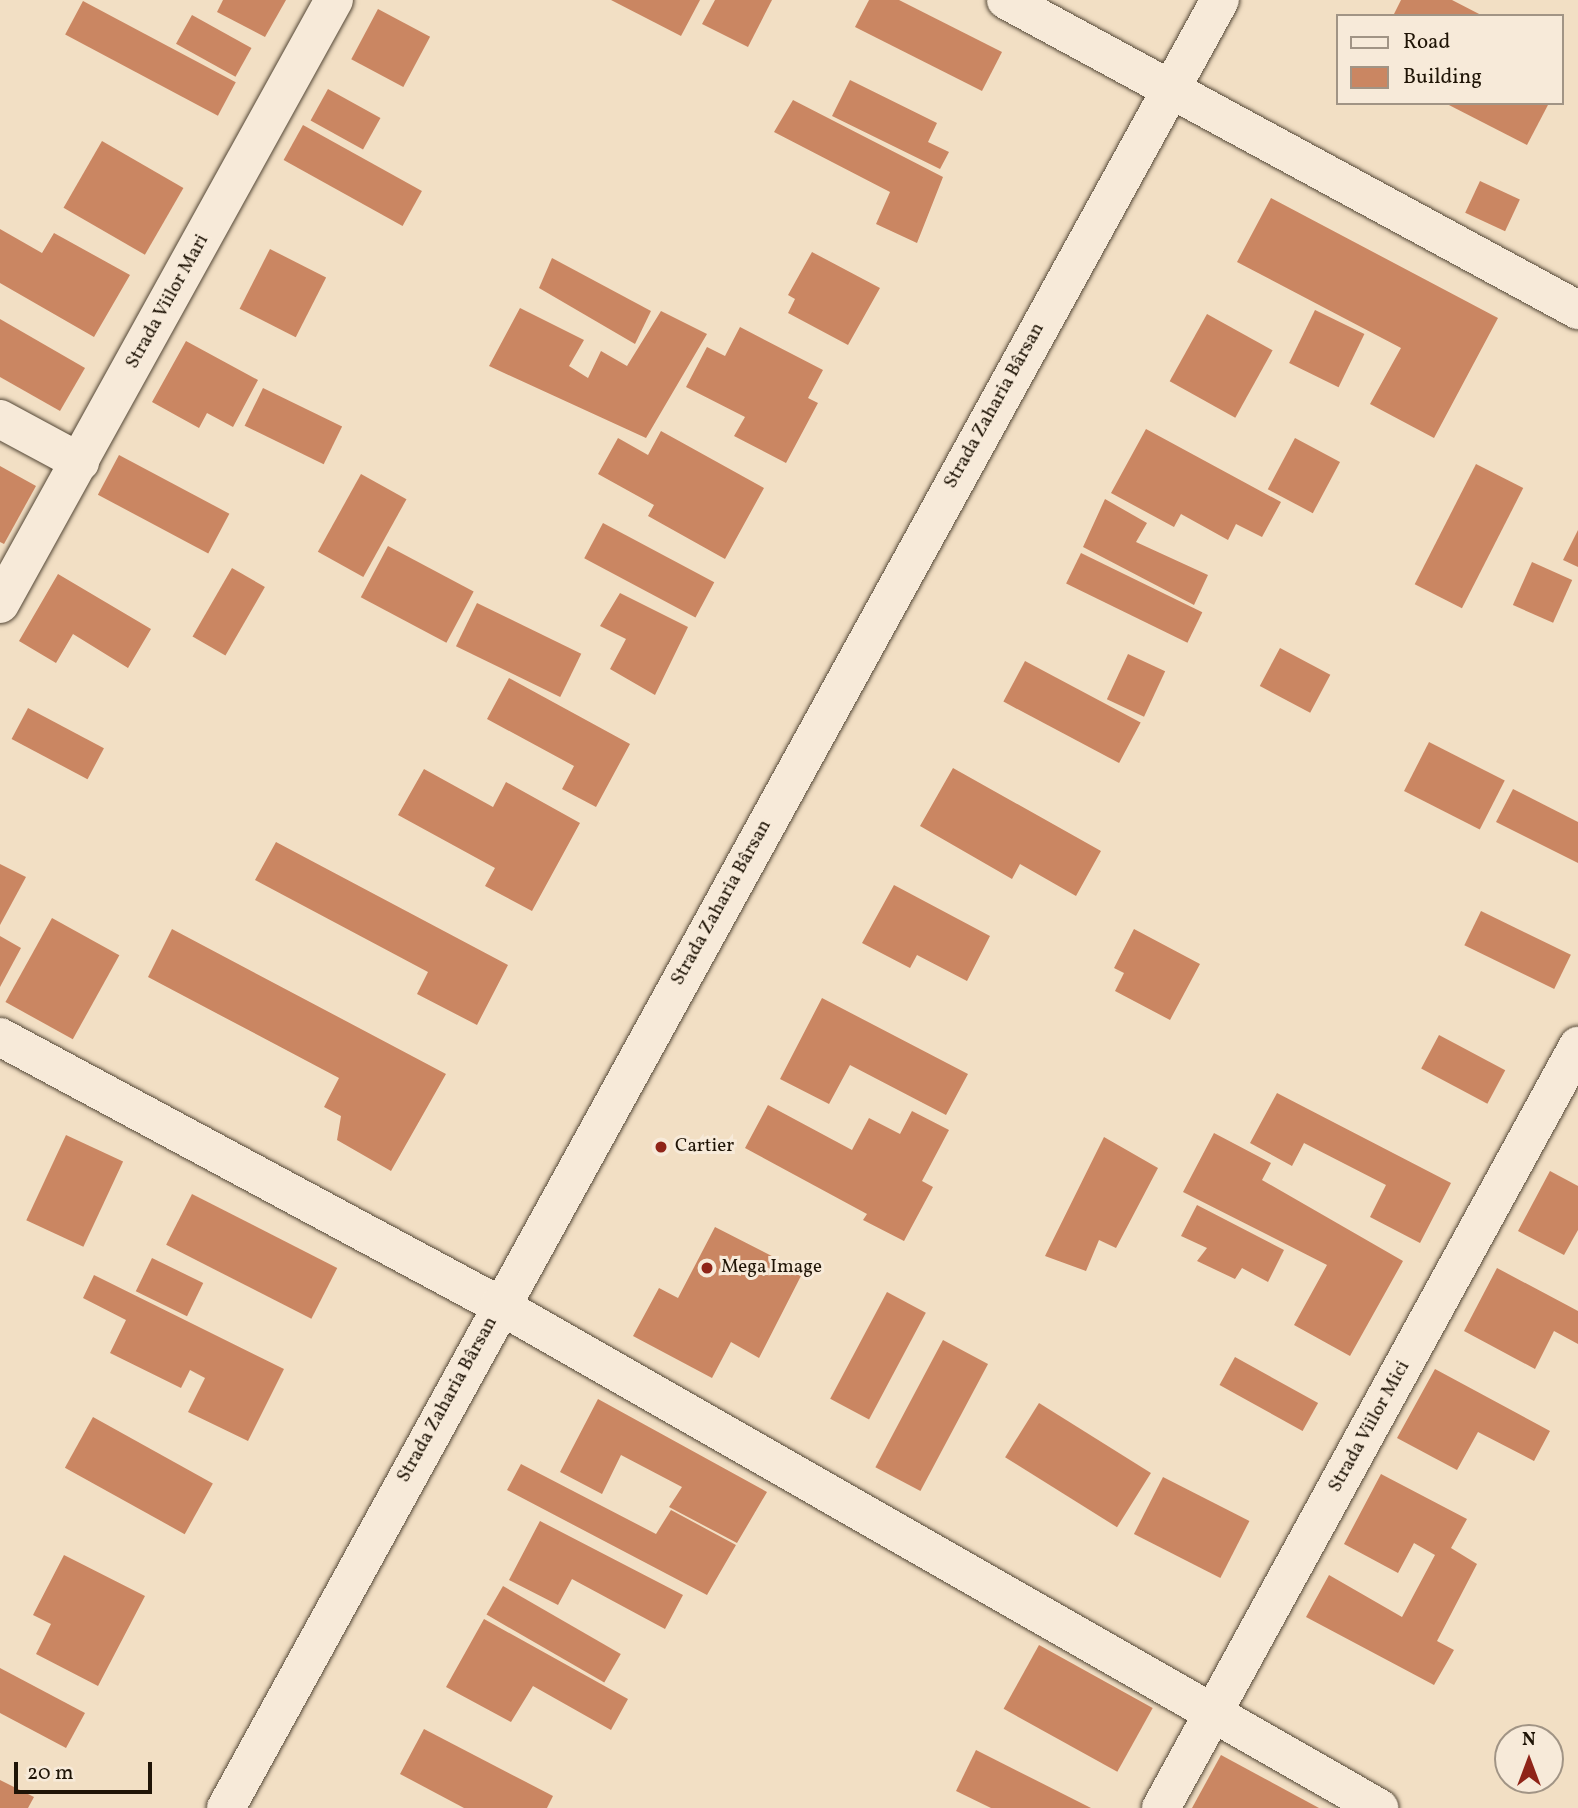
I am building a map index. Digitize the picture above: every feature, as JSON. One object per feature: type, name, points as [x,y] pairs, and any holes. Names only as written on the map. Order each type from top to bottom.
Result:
[{"type":"street","name":"Strada Viilor Mari","points":[[0,604],[334,0]]},
{"type":"street","points":[[1006,0],[1578,310]]},
{"type":"street","name":"Strada Zaharia Bârsan","points":[[226,1808],[499,1305],[1220,0]]},
{"type":"street","points":[[0,419],[80,462]]},
{"type":"street","points":[[0,1037],[499,1305],[1379,1808]]},
{"type":"street","name":"Strada Viilor Mici","points":[[1161,1808],[1578,1046]]},
{"type":"building","points":[[223,0],[286,0],[265,37],[217,12]]},
{"type":"building","points":[[611,0],[700,0],[681,36]]},
{"type":"building","points":[[715,0],[772,0],[748,47],[702,24]]},
{"type":"building","points":[[869,0],[899,0],[1002,52],[982,91],[855,27]]},
{"type":"building","points":[[1401,0],[1452,0],[1479,14],[1394,14]]},
{"type":"building","points":[[83,1],[236,82],[218,116],[65,35]]},
{"type":"building","points":[[378,9],[430,37],[403,87],[351,59]]},
{"type":"building","points":[[192,15],[251,48],[235,77],[176,44]]},
{"type":"building","points":[[850,80],[937,123],[928,142],[949,152],[940,169],[832,116]]},
{"type":"building","points":[[328,89],[380,118],[363,150],[311,120]]},
{"type":"building","points":[[793,100],[943,177],[917,243],[876,224],[890,192],[774,132]]},
{"type":"building","points":[[1449,105],[1548,105],[1527,145]]},
{"type":"building","points":[[303,125],[422,191],[403,226],[284,160]]},
{"type":"building","points":[[102,141],[183,188],[145,255],[64,208]]},
{"type":"building","points":[[1480,181],[1520,200],[1505,231],[1465,213]]},
{"type":"building","points":[[1271,198],[1498,318],[1434,438],[1370,404],[1401,348],[1237,262]]},
{"type":"building","points":[[0,229],[42,253],[54,233],[130,275],[94,337],[0,283]]},
{"type":"building","points":[[270,249],[326,278],[296,337],[240,309]]},
{"type":"building","points":[[812,252],[880,288],[848,345],[788,313],[795,299],[788,295]]},
{"type":"building","points":[[552,258],[651,311],[635,344],[539,288]]},
{"type":"building","points":[[520,308],[584,340],[569,366],[588,378],[601,351],[627,366],[661,311],[707,334],[646,438],[489,366]]},
{"type":"building","points":[[1315,310],[1364,334],[1339,387],[1289,363]]},
{"type":"building","points":[[1207,314],[1273,350],[1235,418],[1170,381]]},
{"type":"building","points":[[0,319],[85,368],[60,411],[0,377]]},
{"type":"building","points":[[740,327],[823,370],[808,398],[818,403],[786,463],[734,436],[745,417],[686,387],[707,347],[725,356]]},
{"type":"building","points":[[186,341],[258,380],[233,427],[207,413],[199,428],[152,402]]},
{"type":"building","points":[[263,388],[342,427],[324,464],[245,426]]},
{"type":"building","points":[[1146,429],[1281,502],[1262,537],[1236,524],[1228,540],[1181,514],[1174,527],[1111,493]]},
{"type":"building","points":[[661,431],[764,488],[725,559],[648,516],[654,505],[598,474],[618,438],[648,455]]},
{"type":"building","points":[[1295,438],[1340,462],[1313,513],[1268,489]]},
{"type":"building","points":[[119,455],[229,514],[208,553],[98,495]]},
{"type":"building","points":[[1476,464],[1523,488],[1462,608],[1415,584]]},
{"type":"building","points":[[0,466],[36,486],[4,544],[0,542]]},
{"type":"building","points":[[361,474],[406,499],[363,577],[318,552]]},
{"type":"building","points":[[1105,499],[1147,523],[1136,542],[1208,575],[1194,605],[1083,547]]},
{"type":"building","points":[[603,523],[714,582],[695,617],[584,558]]},
{"type":"building","points":[[1578,530],[1578,567],[1563,560]]},
{"type":"building","points":[[388,546],[474,592],[446,643],[361,597]]},
{"type":"building","points":[[1081,553],[1202,612],[1187,643],[1066,584]]},
{"type":"building","points":[[1532,562],[1572,580],[1553,623],[1513,605]]},
{"type":"building","points":[[232,568],[265,587],[225,655],[193,636]]},
{"type":"building","points":[[58,574],[151,629],[128,668],[73,634],[56,663],[19,641]]},
{"type":"building","points":[[620,593],[688,627],[655,695],[610,669],[626,639],[600,626]]},
{"type":"building","points":[[477,603],[581,654],[560,697],[456,646]]},
{"type":"building","points":[[1280,648],[1330,675],[1310,713],[1260,686]]},
{"type":"building","points":[[1128,654],[1165,671],[1144,717],[1107,699]]},
{"type":"building","points":[[1025,661],[1141,723],[1119,763],[1003,702]]},
{"type":"building","points":[[509,678],[630,744],[596,807],[562,789],[574,766],[487,719]]},
{"type":"building","points":[[28,708],[104,748],[88,779],[12,739]]},
{"type":"building","points":[[1429,742],[1505,781],[1480,830],[1404,791]]},
{"type":"building","points":[[953,768],[1101,851],[1076,896],[1020,864],[1012,879],[920,826]]},
{"type":"building","points":[[424,769],[493,807],[506,782],[580,823],[532,911],[485,886],[495,868],[398,815]]},
{"type":"building","points":[[1513,789],[1578,822],[1578,863],[1496,822]]},
{"type":"building","points":[[276,842],[508,965],[477,1025],[417,994],[428,972],[255,880]]},
{"type":"building","points":[[0,864],[26,877],[0,925]]},
{"type":"building","points":[[894,885],[990,936],[967,981],[917,955],[910,968],[862,943]]},
{"type":"building","points":[[1481,911],[1571,955],[1554,989],[1464,945]]},
{"type":"building","points":[[52,918],[119,955],[73,1039],[5,1002]]},
{"type":"building","points":[[172,929],[446,1074],[391,1171],[337,1140],[341,1116],[324,1107],[339,1078],[148,977]]},
{"type":"building","points":[[1134,929],[1200,964],[1170,1020],[1115,991],[1124,973],[1114,968]]},
{"type":"building","points":[[0,936],[21,948],[0,987]]},
{"type":"building","points":[[822,998],[968,1074],[946,1115],[850,1065],[829,1104],[780,1079]]},
{"type":"building","points":[[1439,1035],[1505,1070],[1487,1104],[1421,1069]]},
{"type":"building","points":[[1277,1093],[1451,1183],[1420,1243],[1370,1217],[1386,1185],[1304,1143],[1292,1166],[1250,1143]]},
{"type":"building","points":[[768,1105],[852,1150],[869,1118],[900,1134],[912,1111],[949,1130],[922,1181],[933,1187],[904,1241],[863,1220],[867,1214],[745,1148]]},
{"type":"building","points":[[1214,1133],[1271,1163],[1262,1180],[1403,1261],[1350,1356],[1294,1325],[1327,1265],[1183,1192]]},
{"type":"building","points":[[66,1135],[123,1162],[83,1247],[26,1220]]},
{"type":"building","points":[[1104,1137],[1158,1168],[1116,1248],[1099,1240],[1086,1271],[1045,1256]]},
{"type":"building","points":[[1550,1171],[1578,1186],[1578,1230],[1564,1255],[1518,1231]]},
{"type":"building","points":[[192,1194],[337,1268],[311,1319],[166,1245]]},
{"type":"building","points":[[1197,1205],[1284,1250],[1268,1282],[1242,1268],[1235,1279],[1197,1261],[1207,1248],[1181,1236]]},
{"type":"building","points":[[715,1227],[803,1272],[759,1358],[731,1342],[712,1378],[633,1336],[659,1288],[678,1298]]},
{"type":"building","points":[[152,1258],[203,1283],[187,1316],[136,1291]]},
{"type":"building","points":[[1497,1268],[1578,1311],[1578,1344],[1554,1331],[1535,1369],[1464,1331]]},
{"type":"building","points":[[94,1275],[284,1369],[248,1441],[188,1412],[205,1378],[190,1370],[181,1388],[110,1353],[126,1320],[83,1298]]},
{"type":"building","points":[[887,1292],[926,1313],[869,1419],[830,1399]]},
{"type":"building","points":[[943,1340],[988,1364],[920,1491],[875,1467]]},
{"type":"building","points":[[1235,1357],[1318,1403],[1303,1431],[1219,1385]]},
{"type":"building","points":[[1435,1369],[1550,1431],[1534,1461],[1478,1432],[1457,1470],[1397,1438]]},
{"type":"building","points":[[598,1399],[767,1492],[737,1543],[669,1507],[682,1487],[621,1455],[602,1494],[560,1472]]},
{"type":"building","points":[[1039,1403],[1151,1473],[1117,1527],[1005,1457]]},
{"type":"building","points":[[93,1417],[213,1483],[185,1534],[65,1468]]},
{"type":"building","points":[[521,1464],[656,1534],[671,1510],[736,1545],[707,1595],[507,1490]]},
{"type":"building","points":[[1381,1474],[1467,1519],[1451,1548],[1477,1564],[1437,1641],[1454,1650],[1434,1685],[1306,1617],[1329,1575],[1402,1617],[1435,1555],[1414,1543],[1398,1573],[1344,1544]]},
{"type":"building","points":[[1163,1477],[1249,1521],[1220,1578],[1134,1534]]},
{"type":"building","points":[[540,1521],[683,1595],[665,1629],[572,1579],[558,1605],[509,1580]]},
{"type":"building","points":[[64,1555],[145,1596],[98,1686],[36,1654],[51,1624],[33,1615]]},
{"type":"building","points":[[503,1586],[621,1654],[604,1683],[486,1615]]},
{"type":"building","points":[[484,1619],[628,1699],[611,1730],[533,1686],[511,1722],[446,1687]]},
{"type":"building","points":[[1039,1645],[1153,1708],[1117,1772],[1004,1709]]},
{"type":"building","points":[[0,1668],[85,1713],[66,1748],[0,1713]]},
{"type":"building","points":[[424,1729],[553,1796],[547,1808],[464,1808],[400,1774]]},
{"type":"building","points":[[976,1750],[1091,1808],[991,1808],[956,1791]]},
{"type":"building","points":[[1221,1755],[1319,1808],[1192,1808]]},
{"type":"building","points":[[0,1780],[34,1797],[28,1808],[0,1808]]},
{"type":"place","name":"Cartier","points":[[661,1147]]},
{"type":"place","name":"Mega Image","points":[[707,1268]]}]
